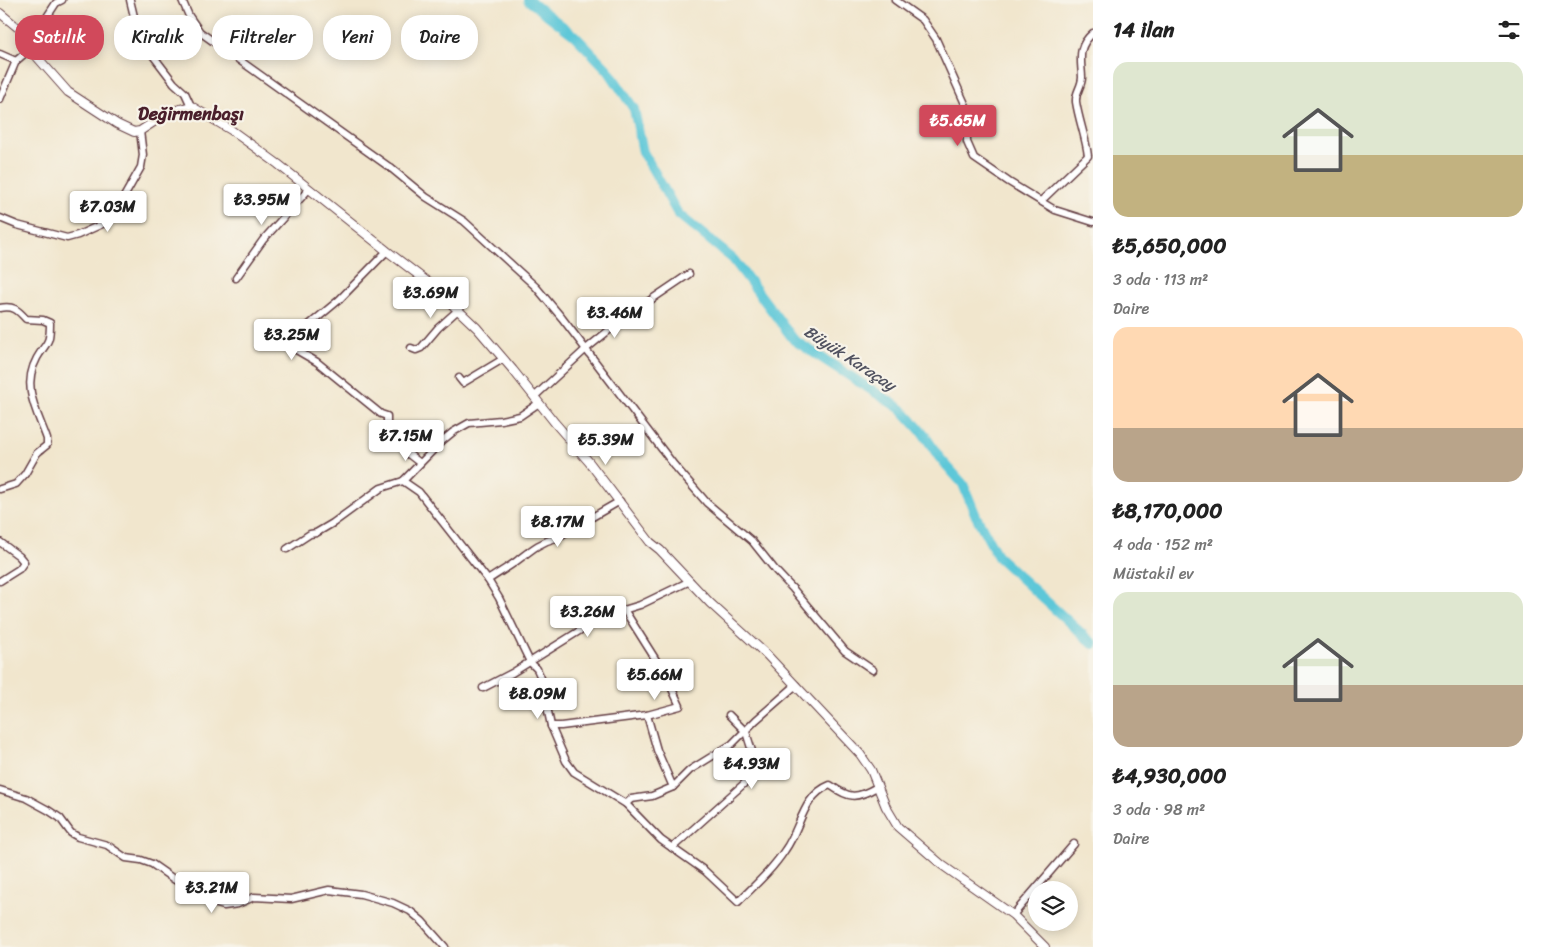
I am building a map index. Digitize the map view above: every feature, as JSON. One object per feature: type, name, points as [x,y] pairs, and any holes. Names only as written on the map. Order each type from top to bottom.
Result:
[{"type":"street","points":[[48,15],[56,3],[62,0]]},
{"type":"street","points":[[130,0],[137,29],[144,42],[174,83],[185,93],[191,106],[231,130],[310,189],[387,252],[429,283],[458,310],[503,358],[620,501],[650,542],[660,550],[710,603],[767,655],[860,754],[871,770],[886,807],[898,827],[942,865],[1013,915],[1045,947]]},
{"type":"street","points":[[182,0],[189,16],[200,32],[392,169],[426,197],[464,221],[536,288],[674,465],[706,503],[752,540],[776,571],[794,589],[845,650],[873,670]]},
{"type":"street","points":[[895,0],[923,20],[936,39],[966,106],[967,142],[974,158],[1055,210],[1093,222]]},
{"type":"street","points":[[0,13],[15,25]]},
{"type":"street","points":[[1041,201],[1088,156],[1087,144],[1076,104],[1076,94],[1081,86],[1082,79],[1080,52],[1086,39],[1093,34]]},
{"type":"street","points":[[0,54],[15,60]]},
{"type":"street","points":[[0,99],[16,60]]},
{"type":"street","points":[[40,60],[68,92],[117,124],[134,132],[140,131],[169,112],[191,106]]},
{"type":"street","points":[[0,218],[18,225],[67,238],[75,237],[108,221],[141,167],[143,155],[140,131]]},
{"type":"street","points":[[236,278],[263,240],[310,189]]},
{"type":"street","points":[[387,252],[339,300],[286,344],[317,362],[381,414],[387,416],[387,429],[390,435],[394,435],[407,453],[420,463]]},
{"type":"street","points":[[287,549],[310,534],[316,533],[333,523],[381,488],[403,481],[442,441],[460,428],[469,424],[520,416],[586,350],[624,318],[689,274]]},
{"type":"street","points":[[0,308],[8,306],[18,309],[26,319],[43,320],[50,323],[49,342],[37,358],[29,377],[30,391],[47,439],[47,445],[37,453],[25,474],[16,484],[0,489]]},
{"type":"street","points":[[411,348],[416,350],[421,348],[438,328],[458,310]]},
{"type":"street","points":[[459,378],[462,383],[503,358]]},
{"type":"street","points":[[403,481],[418,492],[488,580],[499,598],[530,662],[537,669],[541,678],[551,726],[566,761],[574,772],[626,804],[672,848],[705,871],[738,902],[768,872],[786,848],[809,800],[821,788],[830,785],[845,796],[855,797],[864,795],[877,787]]},
{"type":"street","points":[[488,580],[531,548],[544,541],[556,538],[620,501]]},
{"type":"street","points":[[0,542],[24,562],[19,569],[0,581]]},
{"type":"street","points":[[483,688],[530,662],[584,628],[690,581]]},
{"type":"street","points":[[551,726],[647,715],[680,706],[666,676],[625,611]]},
{"type":"street","points":[[626,804],[631,799],[652,796],[673,787],[690,770],[732,744],[796,685]]},
{"type":"street","points":[[647,715],[657,750],[673,787]]},
{"type":"street","points":[[672,848],[756,773],[757,767],[746,732],[729,715]]},
{"type":"street","points":[[0,790],[26,798],[48,810],[60,818],[71,833],[78,837],[107,845],[126,858],[152,864],[175,880],[198,888],[217,904],[224,906],[238,904],[254,897],[291,899],[329,890],[361,894],[393,903],[410,911],[422,921],[445,947]]},
{"type":"street","points":[[1013,915],[1074,844]]},
{"type":"waterway","name":"Büyük Karaçay","points":[[528,0],[574,35],[608,70],[634,109],[643,152],[678,214],[733,259],[794,340],[901,409],[923,433],[939,457],[963,484],[976,516],[998,557],[1093,644]]},
{"type":"district","name":"Değirmenbaşı","points":[[191,114]]}]
